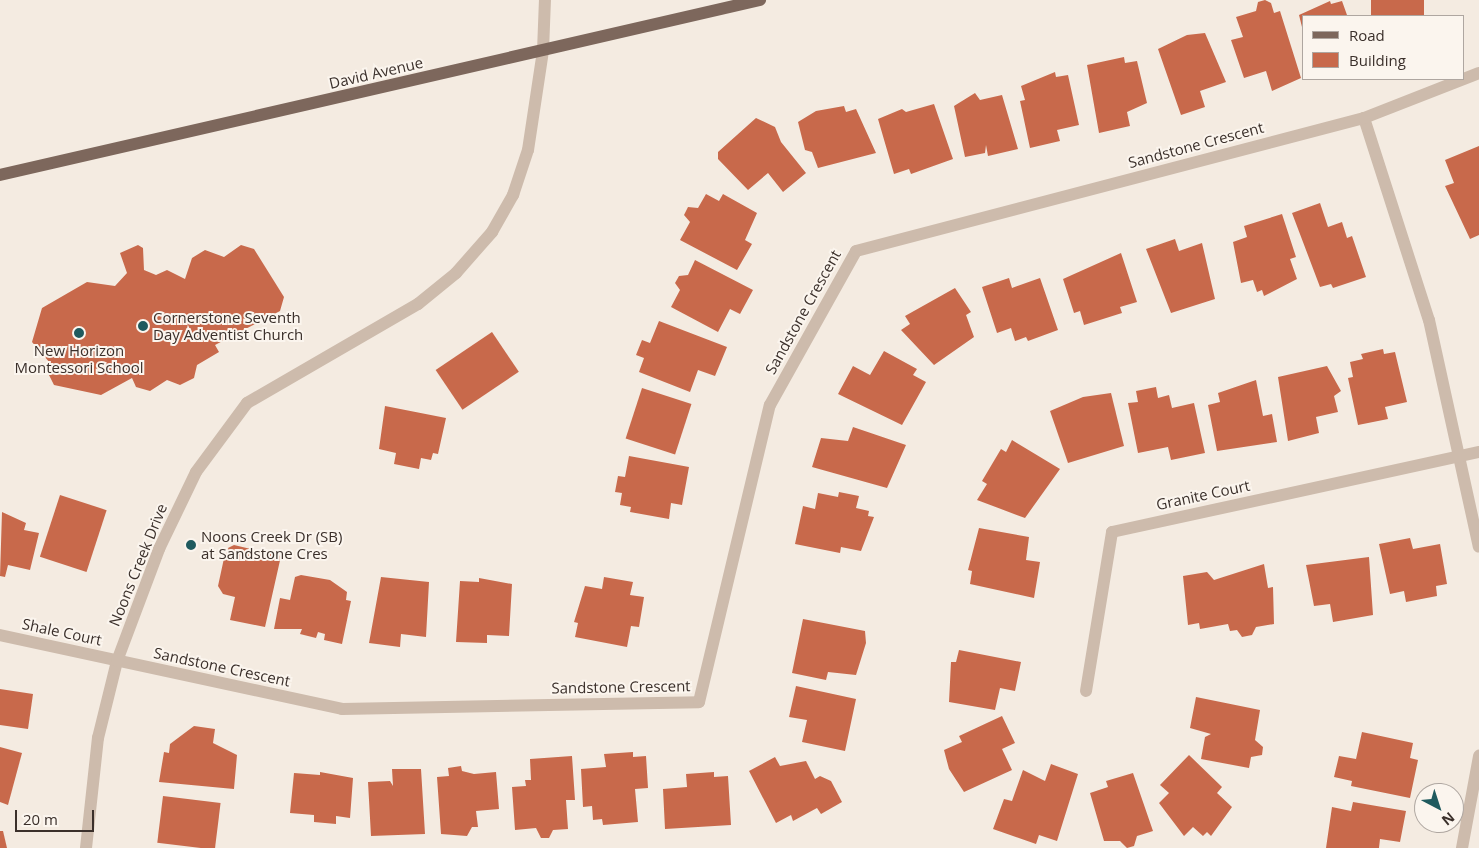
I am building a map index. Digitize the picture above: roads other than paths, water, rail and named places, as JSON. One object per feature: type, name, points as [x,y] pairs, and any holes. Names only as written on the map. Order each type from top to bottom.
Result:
[{"type":"main road","name":"David Avenue","points":[[0,175],[760,0]]},
{"type":"street","name":"Noons Creek Drive","points":[[86,848],[98,738],[117,661],[159,549],[196,472],[247,403],[418,304],[456,273],[492,232],[513,195],[528,150],[543,51],[545,0]]},
{"type":"street","points":[[1464,79],[1479,73]]},
{"type":"street","points":[[1461,80],[1364,118],[1429,320],[1479,547]]},
{"type":"street","name":"Sandstone Crescent","points":[[117,661],[342,709],[699,702],[770,405],[856,251],[1364,118]]},
{"type":"street","points":[[1459,457],[1479,452]]},
{"type":"street","name":"Granite Court","points":[[1086,691],[1112,532],[1459,457]]},
{"type":"street","name":"Shale Court","points":[[0,635],[117,661]]},
{"type":"street","points":[[1462,848],[1479,756]]},
{"type":"place","name":"Cornerstone Seventh Day Adventist Church","points":[[143,326]]},
{"type":"place","name":"New Horizon Montessori School","points":[[79,333]]},
{"type":"place","name":"Noons Creek Dr (SB) at Sandstone Cres","points":[[191,545]]}]
